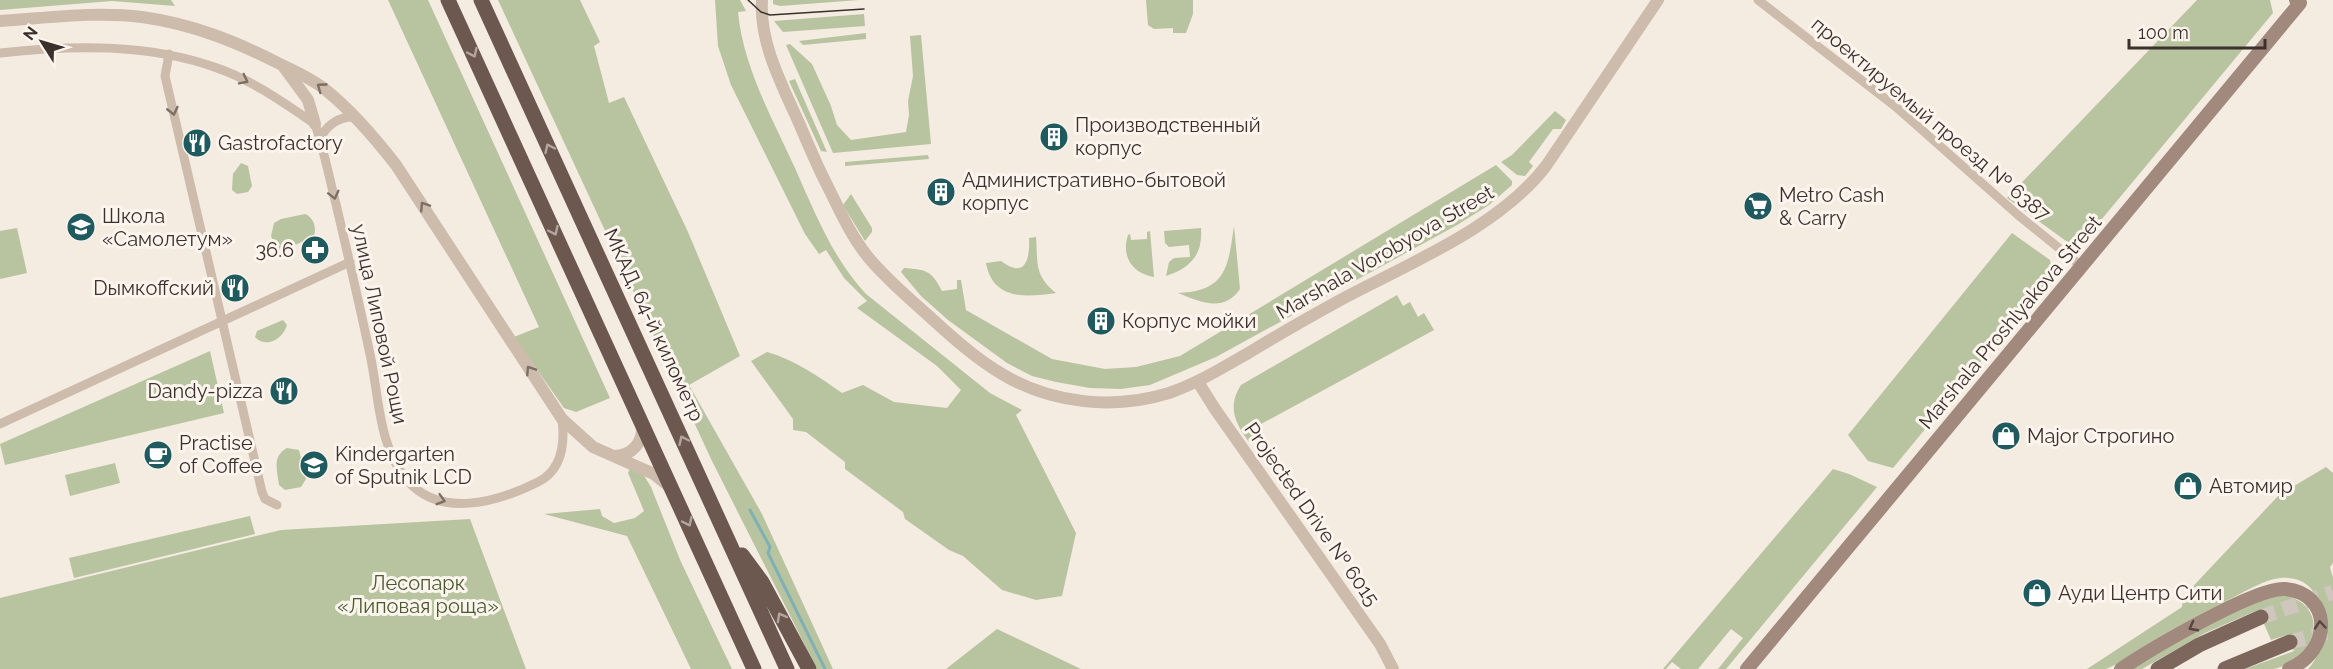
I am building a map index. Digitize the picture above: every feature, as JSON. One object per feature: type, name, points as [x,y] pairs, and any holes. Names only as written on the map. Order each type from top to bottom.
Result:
[{"type":"highway","points":[[448,0],[754,669]]},
{"type":"highway","name":"МКАД, 64-й километр","points":[[481,0],[787,669]]},
{"type":"highway","points":[[724,531],[762,582],[809,669]]},
{"type":"main road","name":"Marshala Proshlyakova Street","points":[[1747,669],[2300,1]]},
{"type":"main road","points":[[2121,669],[2209,618],[2265,592],[2287,589],[2308,598],[2316,608],[2322,633],[2312,654],[2301,664],[2289,669]]},
{"type":"main road","points":[[2158,669],[2199,645],[2261,617]]},
{"type":"main road","points":[[2224,669],[2290,642]]},
{"type":"street","name":"Marshala Vorobyova Street","points":[[762,0],[763,22],[773,64],[823,177],[850,230],[882,273],[938,325],[993,369],[1033,389],[1076,400],[1103,403],[1130,402],[1167,393],[1198,382],[1310,316],[1465,234],[1510,203],[1530,186],[1546,166],[1658,0]]},
{"type":"street","name":"проектируемый проезд № 6387","points":[[1758,0],[1896,107],[2018,216],[2081,266]]},
{"type":"street","points":[[0,21],[86,15],[141,17],[182,24],[215,34],[305,76],[326,90],[374,136],[420,200],[562,419],[593,447],[654,474],[674,492]]},
{"type":"street","points":[[0,52],[61,46],[169,54],[217,68],[245,80],[315,124]]},
{"type":"street","points":[[169,54],[165,76],[262,492],[265,499],[277,505]]},
{"type":"street","points":[[282,65],[308,99],[315,124]]},
{"type":"street","points":[[320,138],[331,124],[339,119],[355,117]]},
{"type":"street","name":"улица Липовой Рощи","points":[[315,124],[350,262],[385,435],[391,453],[408,481],[423,493],[440,501],[459,504],[478,503],[518,492],[541,481],[554,468],[561,453],[563,441],[562,419]]},
{"type":"street","points":[[0,424],[350,262]]},
{"type":"street","name":"Projected Drive № 6015","points":[[1198,382],[1380,644],[1393,669]]},
{"type":"street","points":[[614,456],[622,456],[635,448],[642,434],[641,420]]},
{"type":"street","points":[[563,441],[568,437],[578,435]]},
{"type":"green space","points":[[0,0],[171,0],[175,6],[112,1],[0,10]]},
{"type":"green space","points":[[388,0],[428,0],[610,398],[576,412],[564,408],[514,337],[539,327]]},
{"type":"green space","points":[[498,0],[580,0],[600,42],[594,46],[609,103],[624,97],[688,232],[740,356],[689,385],[762,514],[833,669],[817,669],[712,461]]},
{"type":"green space","points":[[715,0],[740,0],[746,11],[738,12],[752,72],[825,233],[854,280],[866,294],[990,393],[1022,410],[1016,415],[1076,533],[1062,596],[1036,600],[1002,590],[963,556],[949,550],[905,519],[903,512],[845,469],[845,462],[806,432],[793,430],[793,419],[751,361],[767,352],[797,364],[842,393],[863,385],[894,402],[947,408],[961,390],[937,366],[857,308],[867,301],[844,278],[826,250],[819,254],[805,234],[731,85],[718,46]]},
{"type":"green space","points":[[773,0],[859,0],[780,6],[773,4]]},
{"type":"green space","points":[[1146,0],[1193,0],[1193,14],[1186,33],[1173,33],[1173,28],[1154,29],[1148,25]]},
{"type":"green space","points":[[2197,0],[2270,0],[2273,13],[2077,249],[2007,198]]},
{"type":"green space","points":[[864,14],[865,26],[783,32],[774,21]]},
{"type":"green space","points":[[866,33],[866,39],[803,45],[799,41]]},
{"type":"green space","points":[[921,35],[931,144],[833,153],[786,45],[790,44],[812,64],[837,125],[851,140],[906,132],[909,115],[908,101],[913,76],[910,36]]},
{"type":"green space","points":[[795,79],[827,152],[821,151],[789,81]]},
{"type":"green space","points":[[1555,111],[1566,120],[1561,129],[1553,129],[1529,162],[1533,166],[1525,176],[1517,175],[1501,162],[1512,155]]},
{"type":"green space","points":[[928,155],[929,159],[845,166],[845,162]]},
{"type":"green space","points":[[241,163],[248,166],[252,186],[248,192],[237,194],[232,190],[233,174]]},
{"type":"green space","points":[[1496,165],[1512,181],[1512,185],[1489,205],[1457,225],[1216,357],[1150,385],[1121,389],[1090,388],[1032,376],[1007,363],[948,320],[921,296],[901,272],[904,268],[927,272],[935,279],[942,291],[957,289],[957,280],[961,280],[966,310],[1052,359],[1105,369],[1136,367],[1180,356]]},
{"type":"green space","points":[[851,194],[872,228],[872,232],[865,241],[843,205]]},
{"type":"green space","points":[[305,214],[314,223],[314,236],[285,250],[277,250],[271,236],[274,223],[281,219]]},
{"type":"green space","points":[[1234,226],[1240,289],[1227,301],[1219,303],[1203,302],[1178,293],[1206,288],[1222,275],[1229,254]]},
{"type":"green space","points":[[17,228],[27,273],[0,279],[0,231]]},
{"type":"green space","points":[[1201,228],[1200,245],[1194,259],[1182,269],[1166,276],[1169,262],[1174,258],[1190,257],[1189,245],[1169,247],[1165,243],[1164,231]]},
{"type":"green space","points":[[1150,231],[1154,277],[1134,268],[1127,257],[1126,250],[1128,235],[1130,234],[1131,240],[1147,239],[1147,232]]},
{"type":"green space","points":[[2012,233],[2050,260],[2053,274],[2026,307],[2021,304],[2011,316],[2015,320],[1893,468],[1868,461],[1848,435]]},
{"type":"green space","points":[[1036,237],[1038,268],[1049,287],[1056,293],[1023,295],[1004,290],[990,275],[986,263],[1001,261],[1009,266],[1021,267],[1025,264],[1029,253],[1029,238]]},
{"type":"green space","points":[[1397,295],[1403,306],[1410,302],[1418,317],[1424,313],[1434,330],[1250,430],[1255,438],[1249,442],[1234,415],[1234,401],[1241,385]]},
{"type":"green space","points":[[283,320],[287,325],[285,330],[274,341],[259,341],[255,337],[257,331]]},
{"type":"green space","points":[[210,351],[224,413],[5,465],[0,444]]},
{"type":"green space","points":[[287,448],[299,450],[306,479],[301,487],[285,490],[279,485],[277,459]]},
{"type":"green space","points":[[115,463],[120,483],[70,496],[65,475]]},
{"type":"green space","points":[[2326,467],[2333,473],[2333,563],[2330,567],[2333,578],[2333,669],[2308,669],[2316,658],[2321,644],[2322,612],[2317,598],[2309,587],[2297,579],[2280,578],[2256,586],[2198,615],[2108,668],[2087,669],[2182,607],[2183,597],[2279,495]]},
{"type":"green space","points":[[630,468],[643,474],[651,487],[681,562],[732,669],[691,669],[627,536],[544,514],[600,509],[602,516],[614,523],[635,518],[644,511],[628,473]]},
{"type":"green space","points":[[1833,469],[1877,487],[1726,669],[1718,669],[1743,638],[1731,629],[1698,669],[1681,669],[1672,662],[1666,669],[1663,669]]},
{"type":"green space","points":[[250,516],[255,534],[74,578],[69,558]]},
{"type":"green space","name":"Лесопарк «Липовая роща»","points":[[470,519],[526,669],[0,669],[0,598],[281,530]]},
{"type":"green space","points":[[2284,595],[2299,601],[2309,610],[2313,621],[2313,633],[2308,645],[2288,664],[2274,669],[2245,669],[2294,651],[2287,635],[2271,640],[2258,610],[2205,633],[2142,669],[2130,669],[2226,614],[2266,598]]},
{"type":"green space","points":[[997,629],[1081,669],[946,669]]},
{"type":"waterway","points":[[750,510],[770,547],[768,553],[825,669]]},
{"type":"tunnel","points":[[2261,617],[2333,592]]},
{"type":"tunnel","points":[[2290,642],[2333,631]]},
{"type":"tram line","points":[[748,0],[761,12],[770,15],[864,9]]},
{"type":"place","name":"Производственный корпус","points":[[1054,137]]},
{"type":"place","name":"Gastrofactory","points":[[197,143]]},
{"type":"place","name":"Административно-бытовой корпус","points":[[941,192]]},
{"type":"place","name":"Metro Cash & Carry","points":[[1758,206]]},
{"type":"place","name":"Школа «Самолетум»","points":[[81,227]]},
{"type":"place","name":"36.6","points":[[315,250]]},
{"type":"place","name":"Dымкoffский","points":[[235,288]]},
{"type":"place","name":"Корпус мойки","points":[[1101,321]]},
{"type":"place","name":"Dandy-pizza","points":[[284,391]]},
{"type":"place","name":"Major Строгино","points":[[2006,436]]},
{"type":"place","name":"Practise of Coffee","points":[[158,455]]},
{"type":"place","name":"Kindergarten of Sputnik LCD","points":[[314,465]]},
{"type":"place","name":"Автомир","points":[[2188,486]]},
{"type":"place","name":"Ауди Центр Сити","points":[[2037,593]]}]
